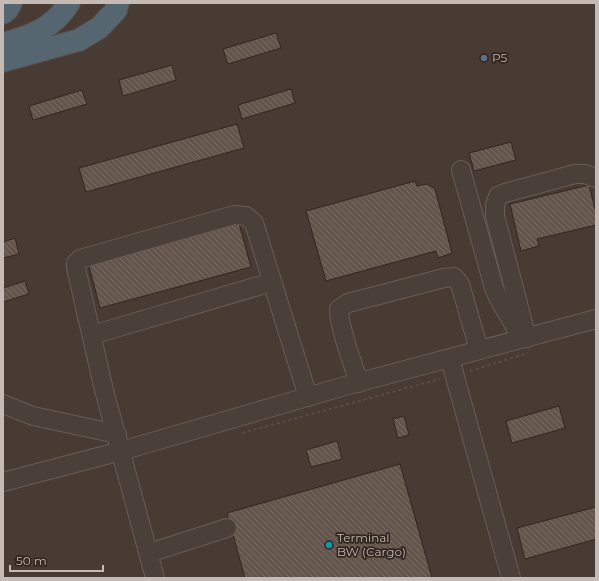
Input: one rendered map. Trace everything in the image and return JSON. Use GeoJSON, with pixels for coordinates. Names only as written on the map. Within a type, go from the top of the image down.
{"type":"FeatureCollection","features":[{"type":"Feature","properties":{"kind":"highway"},"geometry":{"type":"LineString","coordinates":[[3,12],[7,10],[11,3]]}},
{"type":"Feature","properties":{"kind":"highway"},"geometry":{"type":"LineString","coordinates":[[3,44],[30,36],[46,28],[58,17],[69,3]]}},
{"type":"Feature","properties":{"kind":"highway"},"geometry":{"type":"LineString","coordinates":[[3,61],[79,40],[99,28],[116,10],[118,3]]}},
{"type":"Feature","properties":{"kind":"lane"},"geometry":{"type":"LineString","coordinates":[[462,170],[494,288],[498,298],[527,342]]}},
{"type":"Feature","properties":{"kind":"lane"},"geometry":{"type":"LineString","coordinates":[[527,342],[495,216],[495,205],[498,196],[575,174],[586,174],[596,178]]}},
{"type":"Feature","properties":{"kind":"lane"},"geometry":{"type":"LineString","coordinates":[[155,578],[104,390],[76,268],[76,264],[80,259],[234,215],[244,215],[250,218],[254,223],[308,397]]}},
{"type":"Feature","properties":{"kind":"lane"},"geometry":{"type":"LineString","coordinates":[[359,383],[339,312],[342,305],[356,301],[444,278],[454,277],[460,284],[479,350]]}},
{"type":"Feature","properties":{"kind":"lane"},"geometry":{"type":"LineString","coordinates":[[92,335],[272,282]]}},
{"type":"Feature","properties":{"kind":"lane"},"geometry":{"type":"LineString","coordinates":[[3,482],[119,443],[308,397],[479,350],[527,342],[596,319]]}},
{"type":"Feature","properties":{"kind":"lane"},"geometry":{"type":"LineString","coordinates":[[450,359],[456,376],[511,578]]}},
{"type":"Feature","properties":{"kind":"lane"},"geometry":{"type":"LineString","coordinates":[[3,404],[33,416],[119,443]]}},
{"type":"Feature","properties":{"kind":"lane"},"geometry":{"type":"LineString","coordinates":[[149,553],[227,528]]}},
{"type":"Feature","properties":{"kind":"path"},"geometry":{"type":"LineString","coordinates":[[241,433],[456,376],[525,355],[527,342]]}},
{"type":"Feature","properties":{"kind":"shaded area"},"geometry":{"type":"Polygon","coordinates":[[[3,3],[596,3],[596,578],[3,578],[3,3]]]}},
{"type":"Feature","properties":{"kind":"building"},"geometry":{"type":"Polygon","coordinates":[[[276,33],[281,48],[228,64],[223,49],[276,33]]]}},
{"type":"Feature","properties":{"kind":"building"},"geometry":{"type":"Polygon","coordinates":[[[172,65],[176,80],[123,96],[119,80],[172,65]]]}},
{"type":"Feature","properties":{"kind":"building"},"geometry":{"type":"Polygon","coordinates":[[[291,89],[295,103],[242,119],[238,105],[291,89]]]}},
{"type":"Feature","properties":{"kind":"building"},"geometry":{"type":"Polygon","coordinates":[[[82,90],[87,104],[33,120],[29,106],[82,90]]]}},
{"type":"Feature","properties":{"kind":"building"},"geometry":{"type":"Polygon","coordinates":[[[237,124],[244,148],[86,192],[79,168],[237,124]]]}},
{"type":"Feature","properties":{"kind":"building"},"geometry":{"type":"Polygon","coordinates":[[[511,142],[516,160],[474,171],[469,153],[511,142]]]}},
{"type":"Feature","properties":{"kind":"building"},"geometry":{"type":"Polygon","coordinates":[[[415,181],[417,186],[427,184],[435,189],[452,253],[438,258],[436,251],[326,281],[306,211],[415,181]]]}},
{"type":"Feature","properties":{"kind":"building"},"geometry":{"type":"Polygon","coordinates":[[[589,185],[596,213],[596,225],[537,239],[539,246],[521,251],[510,204],[589,185]]]}},
{"type":"Feature","properties":{"kind":"building"},"geometry":{"type":"Polygon","coordinates":[[[238,220],[251,267],[100,308],[88,262],[238,220]]]}},
{"type":"Feature","properties":{"kind":"building"},"geometry":{"type":"Polygon","coordinates":[[[15,238],[19,254],[3,258],[3,242],[15,238]]]}},
{"type":"Feature","properties":{"kind":"building"},"geometry":{"type":"Polygon","coordinates":[[[25,281],[29,294],[3,302],[3,288],[25,281]]]}},
{"type":"Feature","properties":{"kind":"building"},"geometry":{"type":"Polygon","coordinates":[[[559,406],[565,428],[512,443],[506,421],[559,406]]]}},
{"type":"Feature","properties":{"kind":"building"},"geometry":{"type":"Polygon","coordinates":[[[404,416],[409,435],[398,438],[393,419],[404,416]]]}},
{"type":"Feature","properties":{"kind":"building"},"geometry":{"type":"Polygon","coordinates":[[[337,441],[342,459],[311,467],[306,450],[337,441]]]}},
{"type":"Feature","properties":{"kind":"building","name":"Terminal BW (Cargo)"},"geometry":{"type":"Polygon","coordinates":[[[400,464],[432,578],[245,578],[227,513],[400,464]]]}},
{"type":"Feature","properties":{"kind":"building"},"geometry":{"type":"Polygon","coordinates":[[[596,507],[596,539],[525,559],[517,528],[596,507]]]}},
{"type":"Feature","properties":{"kind":"place","name":"P5"},"geometry":{"type":"Point","coordinates":[484,58]}},
{"type":"Feature","properties":{"kind":"place","name":"Terminal BW (Cargo)"},"geometry":{"type":"Point","coordinates":[329,545]}}]}
